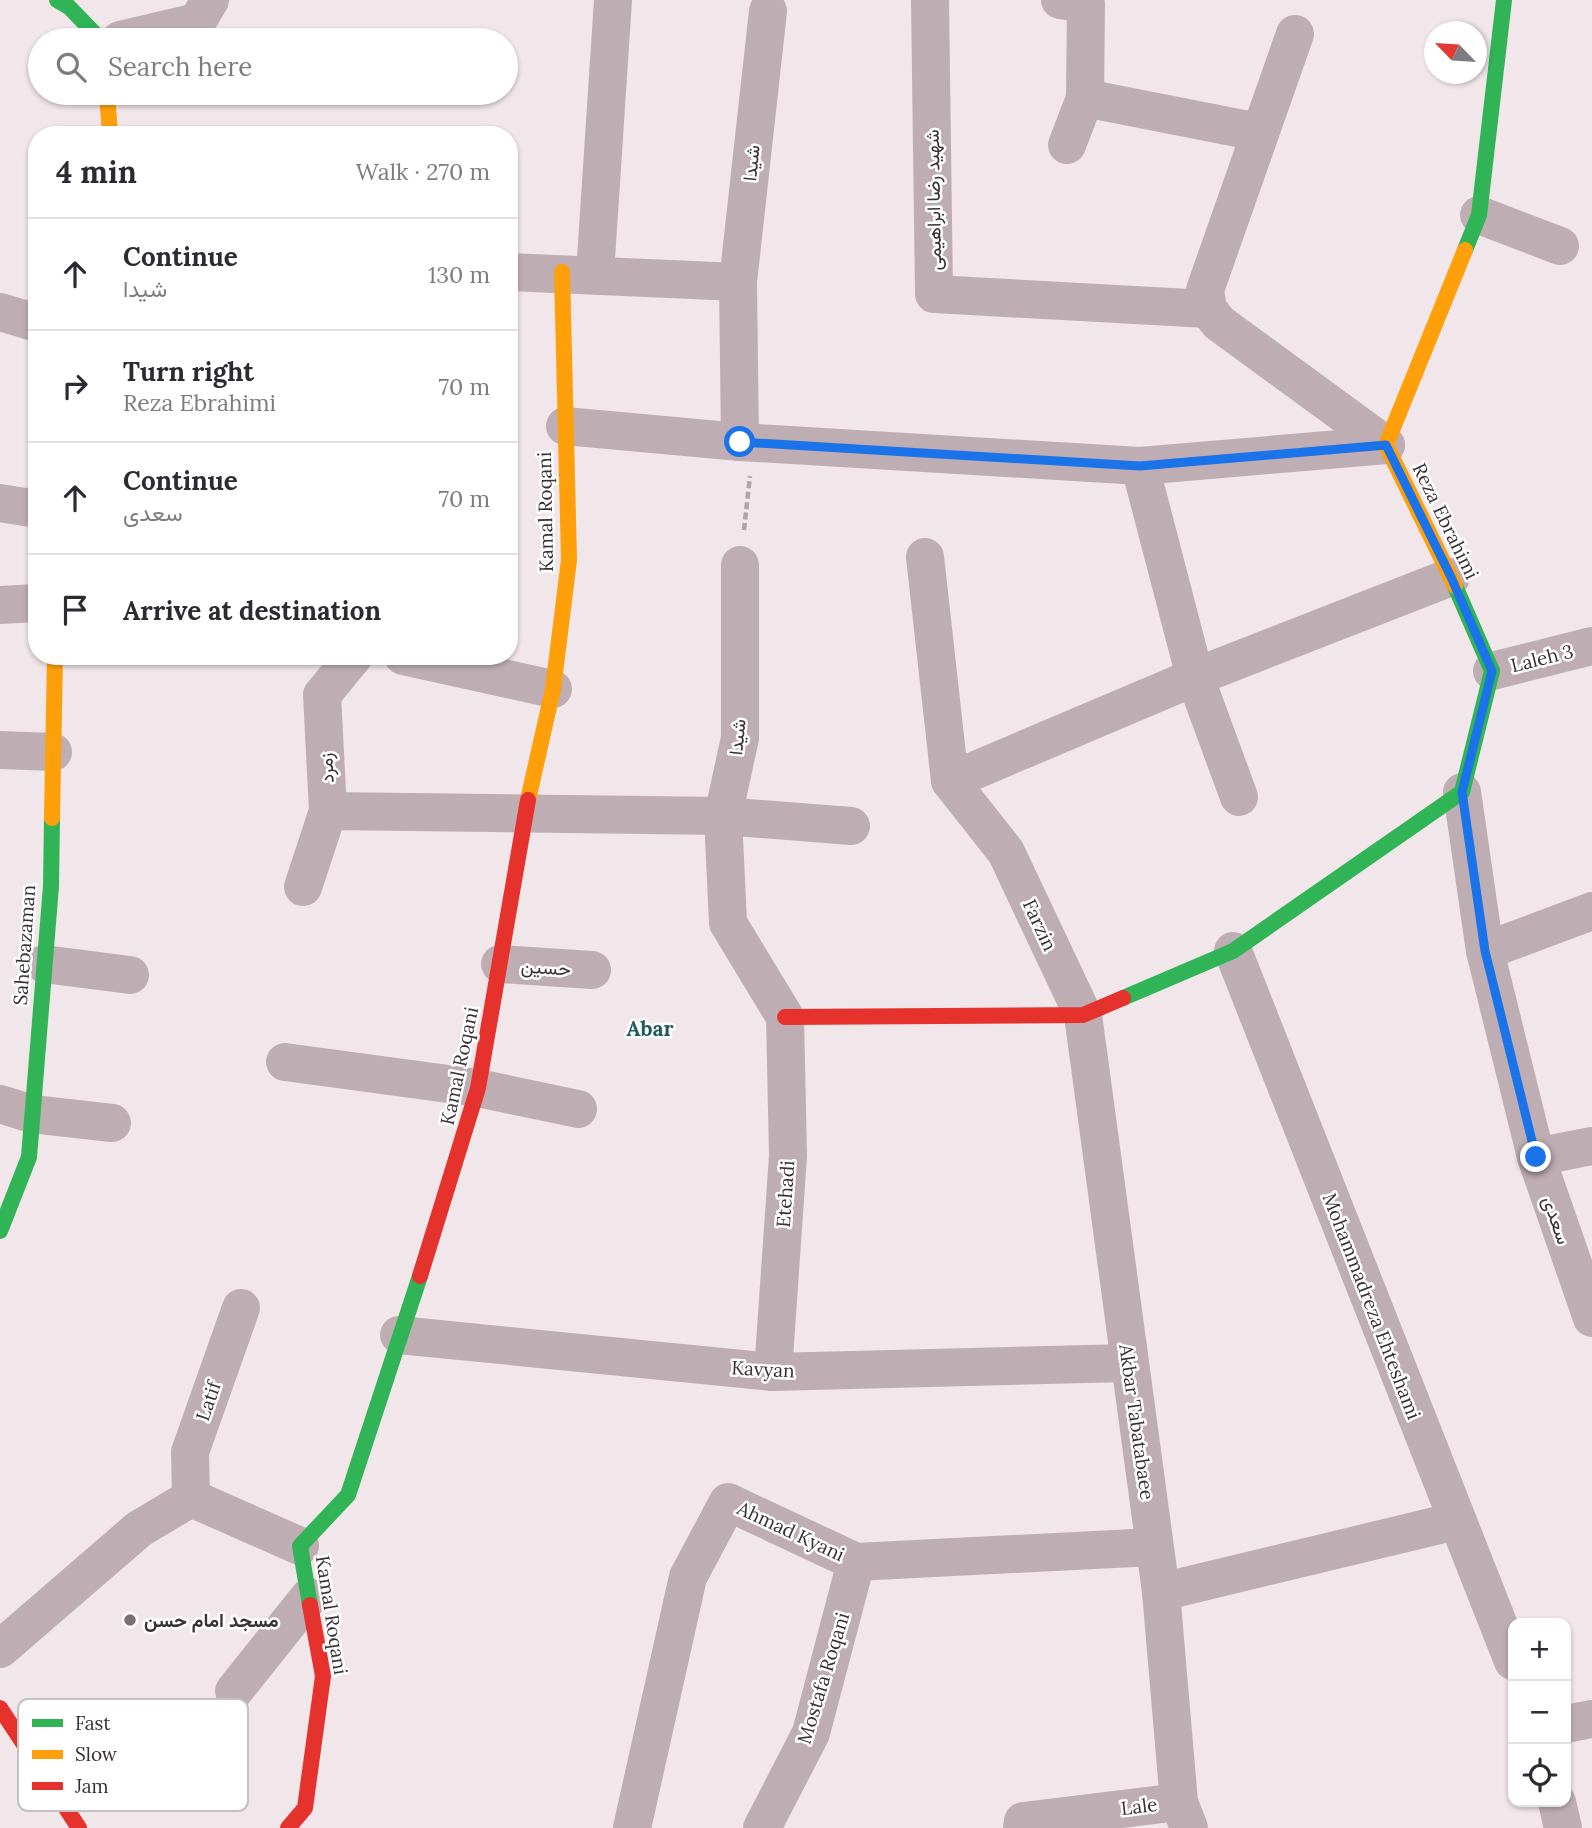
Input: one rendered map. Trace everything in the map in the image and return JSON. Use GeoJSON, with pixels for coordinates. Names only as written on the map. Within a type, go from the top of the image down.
{"type":"FeatureCollection","features":[{"type":"Feature","properties":{"kind":"street"},"geometry":{"type":"LineString","coordinates":[[57,0],[69,7],[89,28]]}},
{"type":"Feature","properties":{"kind":"street"},"geometry":{"type":"LineString","coordinates":[[171,28],[197,22],[210,0]]}},
{"type":"Feature","properties":{"kind":"street"},"geometry":{"type":"LineString","coordinates":[[578,273],[613,0]]}},
{"type":"Feature","properties":{"kind":"street","name":"شهید رضا ابراهیمی"},"geometry":{"type":"LineString","coordinates":[[930,0],[934,294],[1208,309]]}},
{"type":"Feature","properties":{"kind":"street"},"geometry":{"type":"LineString","coordinates":[[1060,0],[1086,4],[1085,98],[1067,145]]}},
{"type":"Feature","properties":{"kind":"street"},"geometry":{"type":"LineString","coordinates":[[1386,445],[1479,215],[1504,0]]}},
{"type":"Feature","properties":{"kind":"street","name":"شیدا"},"geometry":{"type":"LineString","coordinates":[[740,442],[738,282],[768,11]]}},
{"type":"Feature","properties":{"kind":"street"},"geometry":{"type":"LineString","coordinates":[[1295,34],[1258,132],[1205,290],[1208,309],[1219,323],[1386,445]]}},
{"type":"Feature","properties":{"kind":"street"},"geometry":{"type":"LineString","coordinates":[[1085,98],[1258,132]]}},
{"type":"Feature","properties":{"kind":"street"},"geometry":{"type":"LineString","coordinates":[[108,105],[109,126]]}},
{"type":"Feature","properties":{"kind":"street"},"geometry":{"type":"LineString","coordinates":[[1479,215],[1560,246]]}},
{"type":"Feature","properties":{"kind":"street"},"geometry":{"type":"LineString","coordinates":[[518,272],[738,282]]}},
{"type":"Feature","properties":{"kind":"street","name":"Kamal Roqani"},"geometry":{"type":"LineString","coordinates":[[288,1828],[305,1808],[323,1676],[300,1546],[348,1495],[470,1122],[525,816],[553,689],[569,560],[565,426],[578,273]]}},
{"type":"Feature","properties":{"kind":"street"},"geometry":{"type":"LineString","coordinates":[[0,312],[28,320]]}},
{"type":"Feature","properties":{"kind":"street"},"geometry":{"type":"LineString","coordinates":[[565,426],[740,442],[1140,466],[1386,445]]}},
{"type":"Feature","properties":{"kind":"street","name":"Reza Ebrahimi"},"geometry":{"type":"LineString","coordinates":[[1386,445],[1451,577],[1492,671]]}},
{"type":"Feature","properties":{"kind":"street"},"geometry":{"type":"LineString","coordinates":[[1140,466],[1195,677],[1239,797]]}},
{"type":"Feature","properties":{"kind":"street"},"geometry":{"type":"LineString","coordinates":[[0,503],[28,508]]}},
{"type":"Feature","properties":{"kind":"street"},"geometry":{"type":"LineString","coordinates":[[925,557],[950,781],[1195,677],[1451,577]]}},
{"type":"Feature","properties":{"kind":"street","name":"شیدا"},"geometry":{"type":"LineString","coordinates":[[740,565],[740,738],[723,816],[728,923],[785,1017]]}},
{"type":"Feature","properties":{"kind":"street"},"geometry":{"type":"LineString","coordinates":[[0,605],[28,603]]}},
{"type":"Feature","properties":{"kind":"street","name":"Laleh 3"},"geometry":{"type":"LineString","coordinates":[[1492,671],[1592,646]]}},
{"type":"Feature","properties":{"kind":"street","name":"Sahebazaman"},"geometry":{"type":"LineString","coordinates":[[0,1231],[29,1157],[16,1109],[44,964],[51,886],[55,665]]}},
{"type":"Feature","properties":{"kind":"street","name":"زمرد"},"geometry":{"type":"LineString","coordinates":[[303,887],[328,811],[322,695],[347,665]]}},
{"type":"Feature","properties":{"kind":"street"},"geometry":{"type":"LineString","coordinates":[[444,665],[553,689]]}},
{"type":"Feature","properties":{"kind":"street"},"geometry":{"type":"LineString","coordinates":[[785,1017],[1083,1015],[1233,951],[1462,792],[1492,671]]}},
{"type":"Feature","properties":{"kind":"street"},"geometry":{"type":"LineString","coordinates":[[0,750],[53,752]]}},
{"type":"Feature","properties":{"kind":"street","name":"Farzin"},"geometry":{"type":"LineString","coordinates":[[950,781],[1006,852],[1083,1015]]}},
{"type":"Feature","properties":{"kind":"street","name":"سعدی"},"geometry":{"type":"LineString","coordinates":[[1462,792],[1485,951],[1536,1157],[1592,1318]]}},
{"type":"Feature","properties":{"kind":"street"},"geometry":{"type":"LineString","coordinates":[[328,811],[525,816],[723,816],[850,826]]}},
{"type":"Feature","properties":{"kind":"street"},"geometry":{"type":"LineString","coordinates":[[1485,951],[1592,911]]}},
{"type":"Feature","properties":{"kind":"street","name":"Mohammadreza Ehteshami"},"geometry":{"type":"LineString","coordinates":[[1233,951],[1508,1649]]}},
{"type":"Feature","properties":{"kind":"street"},"geometry":{"type":"LineString","coordinates":[[44,964],[130,975]]}},
{"type":"Feature","properties":{"kind":"street","name":"حسین"},"geometry":{"type":"LineString","coordinates":[[500,964],[592,970]]}},
{"type":"Feature","properties":{"kind":"street","name":"Akbar Tabatabaee"},"geometry":{"type":"LineString","coordinates":[[1083,1015],[1161,1592],[1184,1815]]}},
{"type":"Feature","properties":{"kind":"street","name":"Etehadi"},"geometry":{"type":"LineString","coordinates":[[774,1371],[788,1156],[785,1017]]}},
{"type":"Feature","properties":{"kind":"street"},"geometry":{"type":"LineString","coordinates":[[285,1062],[478,1088],[578,1108]]}},
{"type":"Feature","properties":{"kind":"street"},"geometry":{"type":"LineString","coordinates":[[16,1109],[112,1122]]}},
{"type":"Feature","properties":{"kind":"street"},"geometry":{"type":"LineString","coordinates":[[1536,1157],[1592,1146]]}},
{"type":"Feature","properties":{"kind":"street","name":"Latif"},"geometry":{"type":"LineString","coordinates":[[191,1497],[190,1452],[241,1308]]}},
{"type":"Feature","properties":{"kind":"street","name":"Kavyan"},"geometry":{"type":"LineString","coordinates":[[399,1335],[774,1371],[1128,1363]]}},
{"type":"Feature","properties":{"kind":"street"},"geometry":{"type":"LineString","coordinates":[[0,1650],[139,1529],[191,1497],[300,1546]]}},
{"type":"Feature","properties":{"kind":"street","name":"Ahmad Kyani"},"geometry":{"type":"LineString","coordinates":[[632,1828],[688,1577],[728,1502],[856,1562],[1154,1547]]}},
{"type":"Feature","properties":{"kind":"street"},"geometry":{"type":"LineString","coordinates":[[1161,1592],[1456,1521]]}},
{"type":"Feature","properties":{"kind":"street","name":"Mostafa Roqani"},"geometry":{"type":"LineString","coordinates":[[762,1828],[811,1733],[856,1562]]}},
{"type":"Feature","properties":{"kind":"street"},"geometry":{"type":"LineString","coordinates":[[234,1691],[309,1597]]}},
{"type":"Feature","properties":{"kind":"street"},"geometry":{"type":"LineString","coordinates":[[0,1708],[18,1735]]}},
{"type":"Feature","properties":{"kind":"street"},"geometry":{"type":"LineString","coordinates":[[1571,1723],[1592,1719]]}},
{"type":"Feature","properties":{"kind":"street"},"geometry":{"type":"LineString","coordinates":[[1558,1807],[1563,1828]]}},
{"type":"Feature","properties":{"kind":"street"},"geometry":{"type":"LineString","coordinates":[[68,1811],[79,1828]]}},
{"type":"Feature","properties":{"kind":"street","name":"Lale"},"geometry":{"type":"LineString","coordinates":[[1022,1828],[1023,1821],[1184,1815]]}},
{"type":"Feature","properties":{"kind":"path"},"geometry":{"type":"LineString","coordinates":[[740,442],[750,478],[740,565]]}},
{"type":"Feature","properties":{"kind":"traffic: fast"},"geometry":{"type":"LineString","coordinates":[[57,0],[69,7],[89,28]]}},
{"type":"Feature","properties":{"kind":"traffic: fast"},"geometry":{"type":"LineString","coordinates":[[1465,250],[1479,215],[1504,0]]}},
{"type":"Feature","properties":{"kind":"traffic: fast"},"geometry":{"type":"LineString","coordinates":[[1123,998],[1233,951],[1462,792],[1492,671],[1455,586]]}},
{"type":"Feature","properties":{"kind":"traffic: fast"},"geometry":{"type":"LineString","coordinates":[[0,1231],[29,1157],[51,886],[52,818]]}},
{"type":"Feature","properties":{"kind":"traffic: fast"},"geometry":{"type":"LineString","coordinates":[[310,1605],[300,1546],[348,1495],[420,1276]]}},
{"type":"Feature","properties":{"kind":"traffic: slow"},"geometry":{"type":"LineString","coordinates":[[108,105],[109,126]]}},
{"type":"Feature","properties":{"kind":"traffic: slow"},"geometry":{"type":"LineString","coordinates":[[1455,586],[1386,445],[1465,250]]}},
{"type":"Feature","properties":{"kind":"traffic: slow"},"geometry":{"type":"LineString","coordinates":[[528,800],[553,689],[569,560],[562,272]]}},
{"type":"Feature","properties":{"kind":"traffic: slow"},"geometry":{"type":"LineString","coordinates":[[52,818],[55,665]]}},
{"type":"Feature","properties":{"kind":"traffic: jam"},"geometry":{"type":"LineString","coordinates":[[420,1276],[478,1088],[528,800]]}},
{"type":"Feature","properties":{"kind":"traffic: jam"},"geometry":{"type":"LineString","coordinates":[[785,1017],[1083,1015],[1123,998]]}},
{"type":"Feature","properties":{"kind":"traffic: jam"},"geometry":{"type":"LineString","coordinates":[[288,1828],[305,1808],[323,1676],[310,1605]]}},
{"type":"Feature","properties":{"kind":"traffic: jam"},"geometry":{"type":"LineString","coordinates":[[0,1708],[18,1735]]}},
{"type":"Feature","properties":{"kind":"traffic: jam"},"geometry":{"type":"LineString","coordinates":[[68,1811],[79,1828]]}},
{"type":"Feature","properties":{"kind":"place","name":"مسجد امام حسن"},"geometry":{"type":"Point","coordinates":[130,1620]}},
{"type":"Feature","properties":{"kind":"district","name":"Abar"},"geometry":{"type":"Point","coordinates":[650,1028]}},
{"type":"Feature","properties":{"kind":"route"},"geometry":{"type":"LineString","coordinates":[[740,442],[1140,466],[1386,445],[1451,577],[1492,671],[1462,792],[1485,951],[1536,1157]]}}]}
